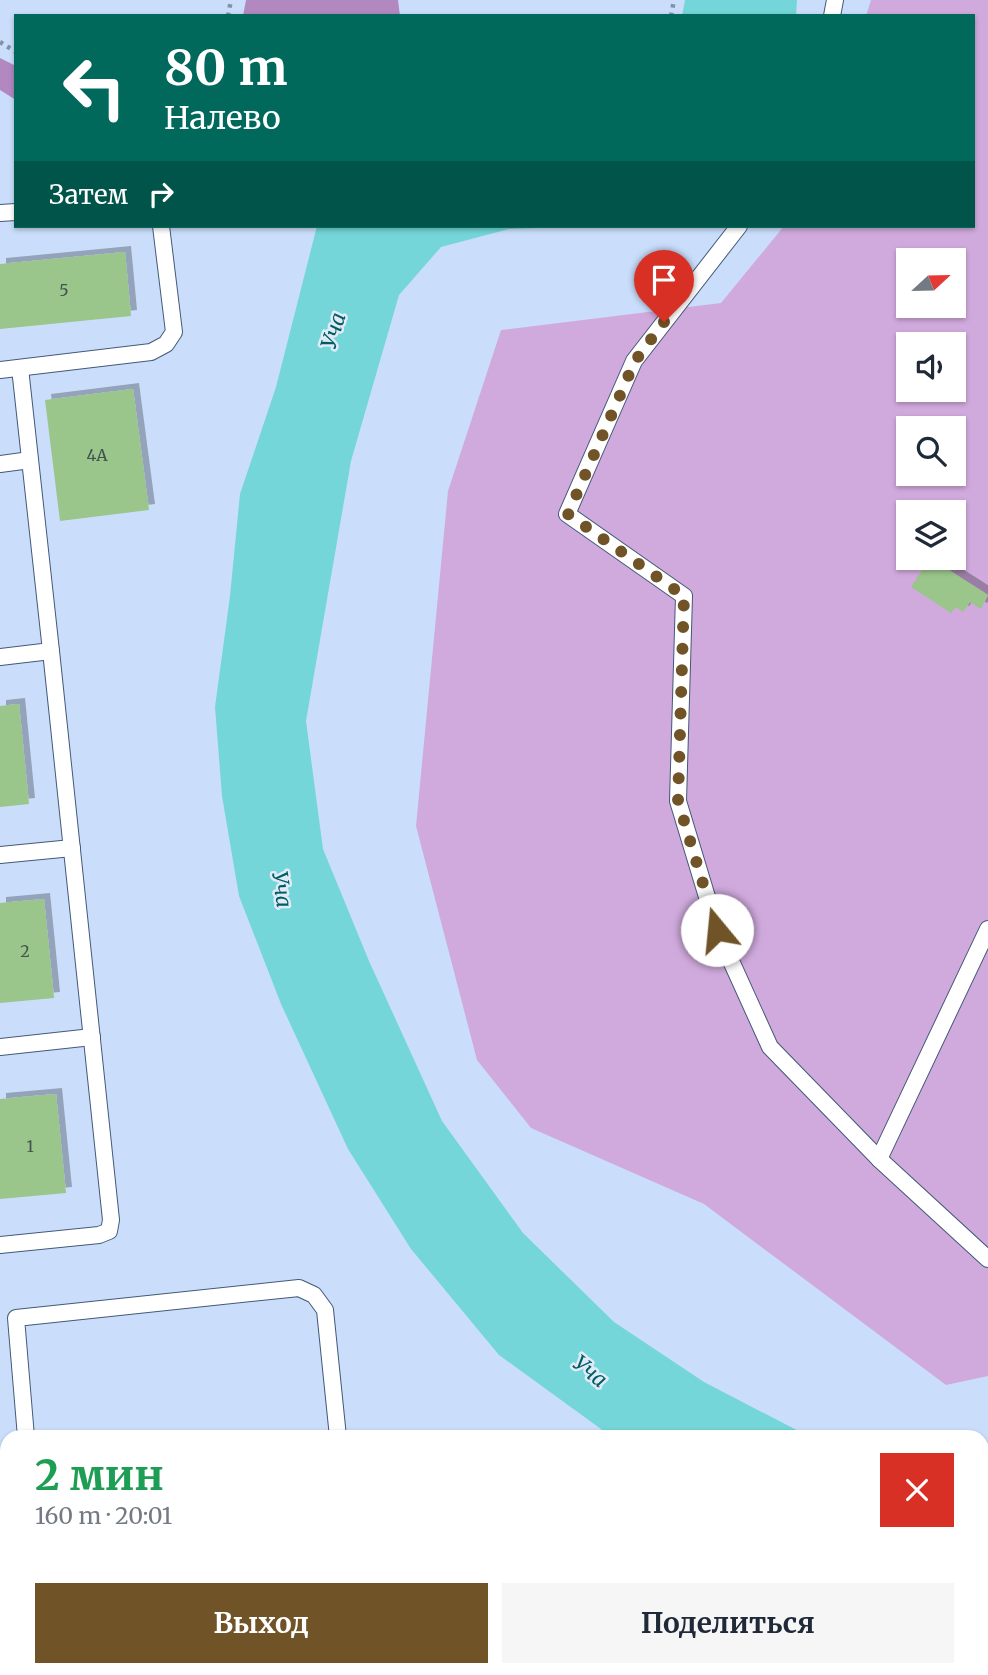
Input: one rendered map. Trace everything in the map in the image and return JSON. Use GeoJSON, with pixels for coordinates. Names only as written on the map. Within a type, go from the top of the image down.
{"type":"FeatureCollection","features":[{"type":"Feature","properties":{"kind":"lane"},"geometry":{"type":"LineString","coordinates":[[0,370],[151,352],[166,344],[174,332],[162,228]]}},
{"type":"Feature","properties":{"kind":"lane"},"geometry":{"type":"LineString","coordinates":[[737,228],[635,361],[568,514],[684,596],[678,801],[717,930],[771,1046],[879,1159],[988,1259]]}},
{"type":"Feature","properties":{"kind":"lane"},"geometry":{"type":"LineString","coordinates":[[0,1245],[99,1235],[108,1231],[111,1220],[20,368]]}},
{"type":"Feature","properties":{"kind":"lane"},"geometry":{"type":"LineString","coordinates":[[0,464],[30,460]]}},
{"type":"Feature","properties":{"kind":"lane"},"geometry":{"type":"LineString","coordinates":[[0,657],[51,651]]}},
{"type":"Feature","properties":{"kind":"lane"},"geometry":{"type":"LineString","coordinates":[[0,855],[72,848]]}},
{"type":"Feature","properties":{"kind":"lane"},"geometry":{"type":"LineString","coordinates":[[879,1159],[988,929]]}},
{"type":"Feature","properties":{"kind":"lane"},"geometry":{"type":"LineString","coordinates":[[0,1047],[92,1037]]}},
{"type":"Feature","properties":{"kind":"lane"},"geometry":{"type":"LineString","coordinates":[[25,1430],[16,1318],[299,1288],[314,1295],[325,1310],[337,1430]]}},
{"type":"Feature","properties":{"kind":"shaded area"},"geometry":{"type":"Polygon","coordinates":[[[246,0],[398,0],[400,14],[243,14],[246,0]]]}},
{"type":"Feature","properties":{"kind":"shaded area"},"geometry":{"type":"Polygon","coordinates":[[[871,0],[988,0],[988,1376],[946,1385],[704,1204],[531,1128],[477,1060],[416,826],[448,491],[501,330],[721,303],[782,228],[975,228],[975,14],[867,14],[871,0]]]}},
{"type":"Feature","properties":{"kind":"shaded area"},"geometry":{"type":"Polygon","coordinates":[[[0,58],[14,65],[14,99],[0,90],[0,58]]]}},
{"type":"Feature","properties":{"kind":"water"},"geometry":{"type":"Polygon","coordinates":[[[685,0],[797,0],[796,14],[682,14],[685,0]]]}},
{"type":"Feature","properties":{"kind":"water","name":"Уча"},"geometry":{"type":"Polygon","coordinates":[[[316,228],[539,228],[509,229],[441,247],[399,295],[351,461],[306,721],[323,849],[369,961],[442,1121],[523,1233],[614,1322],[704,1382],[797,1430],[602,1430],[499,1355],[411,1249],[348,1149],[281,1004],[239,896],[222,796],[215,707],[240,494],[276,387],[316,228]]]}},
{"type":"Feature","properties":{"kind":"building"},"geometry":{"type":"Polygon","coordinates":[[[125,252],[131,316],[0,329],[0,264],[125,252]]]}},
{"type":"Feature","properties":{"kind":"building"},"geometry":{"type":"Polygon","coordinates":[[[133,389],[149,510],[60,521],[45,400],[133,389]]]}},
{"type":"Feature","properties":{"kind":"building"},"geometry":{"type":"Polygon","coordinates":[[[922,570],[949,570],[988,595],[981,609],[970,602],[963,612],[956,607],[951,613],[911,587],[922,570]]]}},
{"type":"Feature","properties":{"kind":"building"},"geometry":{"type":"Polygon","coordinates":[[[19,704],[29,804],[0,807],[0,706],[19,704]]]}},
{"type":"Feature","properties":{"kind":"building"},"geometry":{"type":"Polygon","coordinates":[[[44,899],[54,998],[0,1003],[0,903],[44,899]]]}},
{"type":"Feature","properties":{"kind":"building"},"geometry":{"type":"Polygon","coordinates":[[[56,1094],[66,1193],[0,1199],[0,1099],[56,1094]]]}},
{"type":"Feature","properties":{"kind":"route"},"geometry":{"type":"LineString","coordinates":[[664,322],[635,361],[568,514],[684,596],[678,801],[717,930]]}}]}
